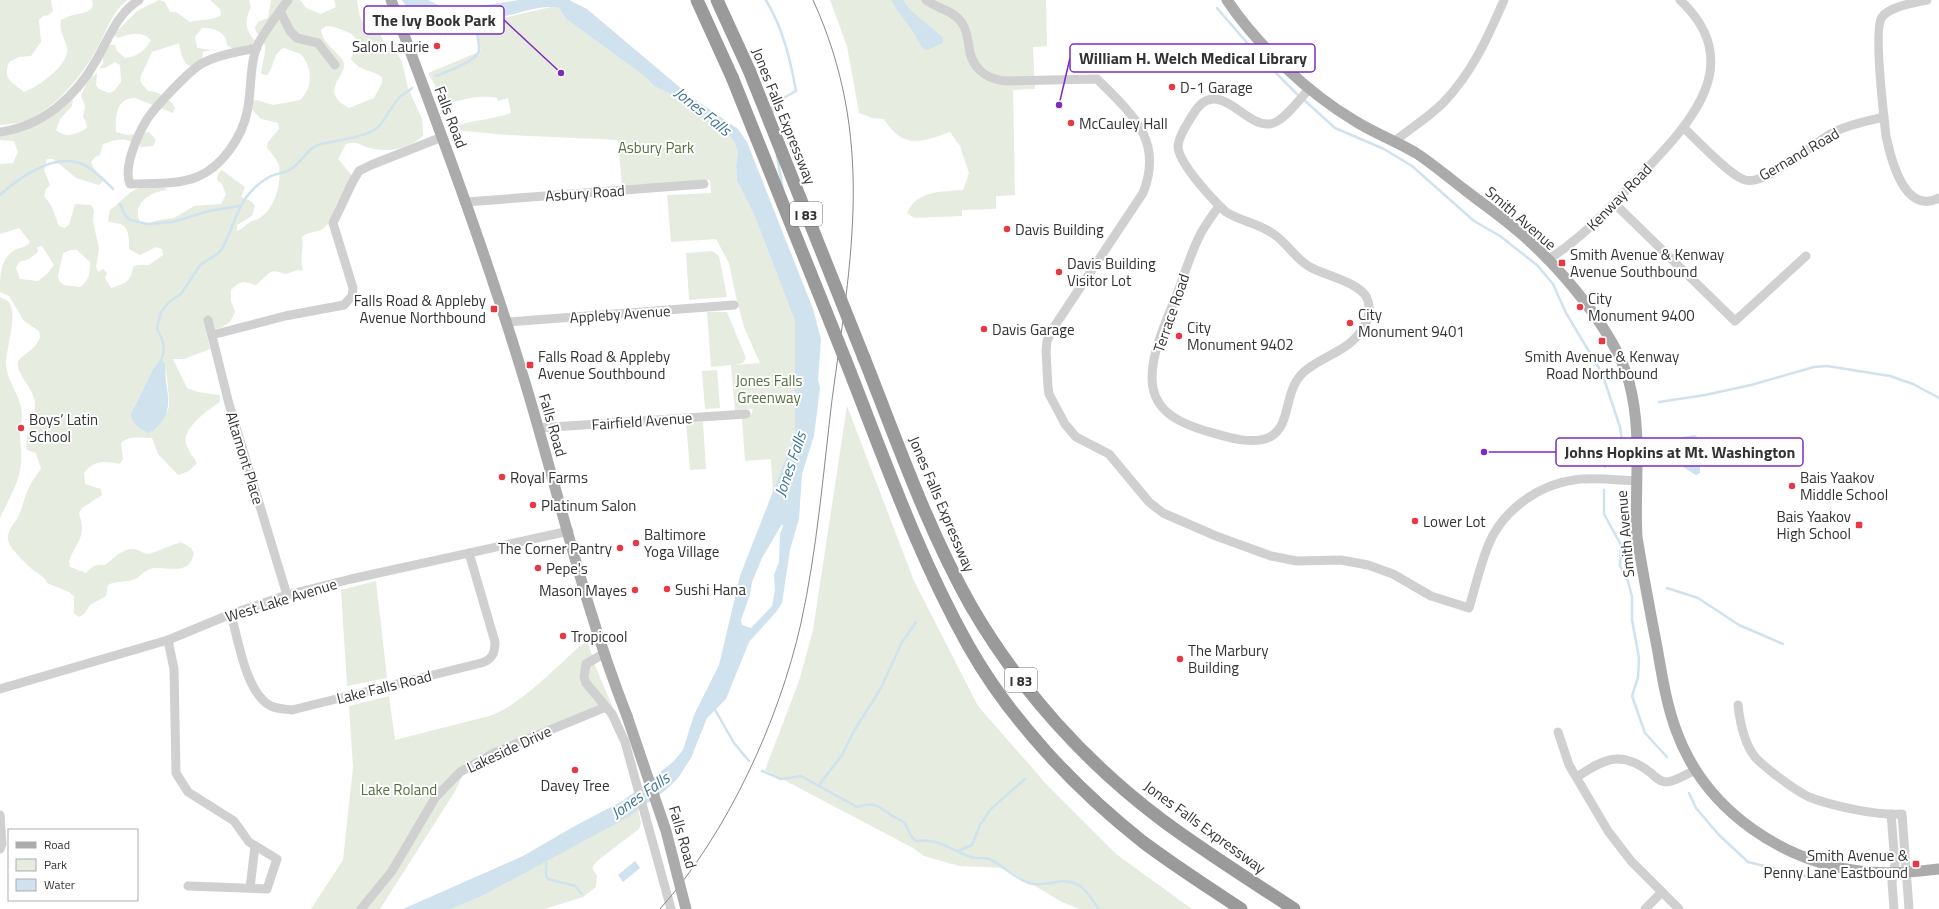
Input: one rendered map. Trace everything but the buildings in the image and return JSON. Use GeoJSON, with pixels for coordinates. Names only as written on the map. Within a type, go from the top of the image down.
{"type":"FeatureCollection","features":[{"type":"Feature","properties":{"kind":"highway","name":"I 83"},"geometry":{"type":"LineString","coordinates":[[697,0],[732,77],[916,535],[939,588],[968,645],[1009,705],[1064,770],[1115,819],[1172,862],[1241,909]]}},
{"type":"Feature","properties":{"kind":"highway","name":"Jones Falls Expressway"},"geometry":{"type":"LineString","coordinates":[[717,0],[749,70],[933,528],[955,575],[989,635],[1028,690],[1056,723],[1106,773],[1151,811],[1212,855],[1294,909]]}},
{"type":"Feature","properties":{"kind":"main road","name":"Falls Road"},"geometry":{"type":"LineString","coordinates":[[391,0],[466,202],[507,322],[569,531],[603,654],[627,716],[666,831],[686,909]]}},
{"type":"Feature","properties":{"kind":"main road","name":"Smith Avenue"},"geometry":{"type":"LineString","coordinates":[[1227,0],[1258,41],[1310,88],[1356,122],[1395,141],[1417,154],[1520,233],[1547,260],[1601,324],[1622,364],[1628,381],[1635,416],[1637,439],[1635,481],[1637,537],[1667,701],[1676,730],[1695,770],[1729,810],[1750,828],[1775,844],[1800,856],[1822,864],[1870,872],[1893,873],[1939,869]]}},
{"type":"Feature","properties":{"kind":"street"},"geometry":{"type":"LineString","coordinates":[[0,132],[20,127],[35,121],[63,103],[89,73],[119,19],[127,8],[139,0]]}},
{"type":"Feature","properties":{"kind":"street"},"geometry":{"type":"LineString","coordinates":[[256,48],[223,56],[200,64],[174,89],[146,120],[137,138],[129,169],[128,178],[130,184],[171,182],[197,178],[205,173],[228,152],[238,137],[248,111],[250,80],[256,48],[288,0]]}},
{"type":"Feature","properties":{"kind":"street"},"geometry":{"type":"LineString","coordinates":[[926,0],[947,10],[962,24],[966,31],[972,60],[977,68],[990,78],[1000,81],[1016,82],[1097,79],[1134,117],[1141,128],[1149,150],[1150,161],[1150,171],[1143,193],[1052,330],[1047,341],[1046,370],[1049,394],[1070,432],[1109,454],[1149,502],[1163,513],[1204,531],[1271,556],[1297,561],[1340,560],[1368,565],[1393,574],[1430,596],[1469,608],[1488,545],[1502,522],[1512,510],[1527,499],[1557,484],[1573,480],[1592,479],[1635,481]]}},
{"type":"Feature","properties":{"kind":"street"},"geometry":{"type":"LineString","coordinates":[[1395,141],[1442,104],[1459,86],[1477,59],[1504,0]]}},
{"type":"Feature","properties":{"kind":"street","name":"Kenway Road"},"geometry":{"type":"LineString","coordinates":[[1547,260],[1577,239],[1614,203],[1684,128],[1697,109],[1705,91],[1711,62],[1710,48],[1700,23],[1680,0]]}},
{"type":"Feature","properties":{"kind":"street"},"geometry":{"type":"LineString","coordinates":[[1927,0],[1886,13],[1878,22],[1878,40],[1884,117],[1889,148],[1901,182],[1913,198],[1921,202],[1932,202],[1939,198]]}},
{"type":"Feature","properties":{"kind":"street"},"geometry":{"type":"LineString","coordinates":[[280,11],[293,34],[297,38],[318,43],[335,65]]}},
{"type":"Feature","properties":{"kind":"street","name":"Terrace Road"},"geometry":{"type":"LineString","coordinates":[[1219,206],[1198,239],[1164,326],[1154,363],[1153,387],[1161,406],[1168,414],[1179,422],[1221,434],[1250,440],[1261,440],[1269,437],[1282,426],[1292,387],[1300,375],[1308,368],[1355,340],[1368,318],[1368,302],[1362,291],[1310,267],[1272,232],[1234,217],[1219,206],[1186,164],[1179,152],[1180,139],[1196,109],[1205,101],[1216,99],[1258,122],[1271,124],[1282,119],[1310,88]]}},
{"type":"Feature","properties":{"kind":"street","name":"Gernand Road"},"geometry":{"type":"LineString","coordinates":[[1684,128],[1737,176],[1753,181],[1769,175],[1835,132],[1864,121],[1884,117]]}},
{"type":"Feature","properties":{"kind":"street"},"geometry":{"type":"LineString","coordinates":[[212,335],[285,316],[339,306],[350,300],[354,292],[333,223],[352,183],[359,172],[371,164],[442,137]]}},
{"type":"Feature","properties":{"kind":"street","name":"Asbury Road"},"geometry":{"type":"LineString","coordinates":[[466,202],[704,184]]}},
{"type":"Feature","properties":{"kind":"street"},"geometry":{"type":"LineString","coordinates":[[1614,203],[1735,321],[1806,256]]}},
{"type":"Feature","properties":{"kind":"street","name":"Appleby Avenue"},"geometry":{"type":"LineString","coordinates":[[507,322],[734,305]]}},
{"type":"Feature","properties":{"kind":"street","name":"Altamont Place"},"geometry":{"type":"LineString","coordinates":[[208,320],[229,404],[287,595]]}},
{"type":"Feature","properties":{"kind":"street","name":"Fairfield Avenue"},"geometry":{"type":"LineString","coordinates":[[538,428],[746,414]]}},
{"type":"Feature","properties":{"kind":"street","name":"West Lake Avenue"},"geometry":{"type":"LineString","coordinates":[[0,689],[168,640],[231,614],[287,595],[351,579],[569,531]]}},
{"type":"Feature","properties":{"kind":"street","name":"Lake Falls Road"},"geometry":{"type":"LineString","coordinates":[[231,614],[252,685],[264,702],[281,709],[300,708],[481,663],[487,661],[492,656],[494,642],[469,553]]}},
{"type":"Feature","properties":{"kind":"street"},"geometry":{"type":"LineString","coordinates":[[168,640],[174,669],[176,773],[188,792],[234,821],[249,842],[277,859],[267,888],[188,886]]}},
{"type":"Feature","properties":{"kind":"street"},"geometry":{"type":"LineString","coordinates":[[603,654],[586,664],[584,677],[586,683],[606,707],[621,730],[646,814],[671,909]]}},
{"type":"Feature","properties":{"kind":"street"},"geometry":{"type":"LineString","coordinates":[[1738,706],[1743,731],[1755,756],[1800,792],[1826,802],[1891,814],[1902,814],[1904,862],[1907,872],[1909,909]]}},
{"type":"Feature","properties":{"kind":"street","name":"Lakeside Drive"},"geometry":{"type":"LineString","coordinates":[[361,909],[392,871],[435,798],[460,772],[496,752],[606,707]]}},
{"type":"Feature","properties":{"kind":"street"},"geometry":{"type":"LineString","coordinates":[[1558,732],[1563,752],[1569,765],[1620,848],[1678,909]]}},
{"type":"Feature","properties":{"kind":"street"},"geometry":{"type":"LineString","coordinates":[[1577,777],[1603,761],[1623,759],[1640,765],[1660,780],[1666,782],[1679,778],[1695,770]]}},
{"type":"Feature","properties":{"kind":"street"},"geometry":{"type":"LineString","coordinates":[[1891,814],[1895,864],[1892,882],[1894,909]]}},
{"type":"Feature","properties":{"kind":"street"},"geometry":{"type":"LineString","coordinates":[[0,815],[2,844],[0,850]]}},
{"type":"Feature","properties":{"kind":"street"},"geometry":{"type":"LineString","coordinates":[[250,888],[255,846]]}},
{"type":"Feature","properties":{"kind":"street"},"geometry":{"type":"LineString","coordinates":[[1645,909],[1662,892]]}},
{"type":"Feature","properties":{"kind":"green space"},"geometry":{"type":"Polygon","coordinates":[[[0,0],[51,0],[53,11],[49,15],[43,16],[39,20],[41,42],[31,56],[19,57],[9,62],[7,68],[9,80],[24,92],[45,80],[64,60],[67,54],[67,47],[61,31],[61,20],[87,12],[92,8],[92,0],[128,0],[115,14],[94,54],[78,78],[58,99],[36,116],[24,121],[0,125],[0,0]]]}},
{"type":"Feature","properties":{"kind":"green space"},"geometry":{"type":"Polygon","coordinates":[[[159,0],[165,2],[170,12],[176,12],[190,22],[210,19],[221,15],[220,9],[210,0],[249,0],[251,7],[247,17],[247,25],[252,38],[256,42],[253,47],[237,52],[227,45],[225,37],[219,31],[211,28],[202,28],[195,37],[197,48],[212,50],[203,52],[202,63],[191,66],[186,64],[181,54],[179,43],[152,52],[140,78],[141,83],[148,91],[156,92],[167,99],[175,108],[173,113],[135,98],[124,101],[120,105],[116,121],[116,132],[127,135],[149,132],[156,140],[153,146],[141,147],[127,140],[119,140],[103,144],[100,155],[95,157],[91,162],[103,181],[99,185],[76,178],[53,159],[47,159],[44,170],[50,185],[46,189],[44,196],[51,205],[59,226],[64,228],[69,225],[75,204],[91,205],[94,210],[93,221],[99,249],[96,267],[98,272],[103,269],[107,273],[105,278],[111,288],[126,282],[131,276],[133,267],[138,265],[149,265],[163,255],[162,249],[156,247],[140,255],[129,249],[128,235],[124,226],[108,221],[110,210],[134,190],[146,186],[153,186],[168,190],[156,193],[145,199],[138,209],[140,222],[147,225],[158,220],[174,218],[194,206],[221,204],[226,194],[222,184],[217,180],[218,174],[222,170],[245,187],[241,197],[251,201],[255,206],[252,216],[237,225],[237,231],[250,222],[260,218],[271,207],[277,192],[280,177],[278,163],[267,148],[268,142],[279,129],[278,123],[261,119],[249,106],[252,101],[257,100],[273,105],[300,100],[308,89],[310,77],[305,59],[301,54],[284,48],[277,53],[270,72],[267,75],[261,74],[265,46],[264,41],[256,32],[255,27],[258,22],[268,18],[271,0],[300,0],[306,8],[321,14],[336,7],[334,0],[357,0],[360,17],[364,24],[379,32],[387,47],[397,53],[402,62],[408,88],[422,119],[423,136],[411,144],[391,150],[367,147],[356,143],[346,144],[338,159],[352,176],[327,225],[322,230],[304,235],[302,237],[301,262],[303,271],[297,270],[286,274],[274,271],[269,273],[256,285],[245,282],[237,284],[231,290],[231,301],[235,312],[230,322],[220,328],[206,331],[210,349],[184,359],[173,359],[187,388],[198,392],[220,395],[220,402],[209,409],[197,420],[188,432],[186,444],[197,463],[189,471],[178,475],[158,454],[152,438],[136,438],[124,440],[121,443],[123,459],[120,464],[100,462],[92,466],[84,473],[85,484],[101,489],[102,495],[82,508],[79,513],[82,528],[81,534],[69,561],[70,567],[86,573],[94,566],[105,565],[118,554],[126,550],[134,549],[149,554],[181,542],[191,548],[194,553],[187,566],[175,569],[150,569],[135,579],[108,585],[106,596],[90,605],[84,614],[79,617],[74,613],[74,596],[69,592],[47,583],[43,577],[30,568],[11,547],[8,537],[10,529],[20,513],[30,486],[41,469],[36,453],[27,450],[27,437],[35,404],[33,394],[21,375],[18,366],[20,359],[35,346],[40,337],[39,331],[24,321],[9,296],[0,292],[0,279],[4,261],[11,252],[26,246],[30,242],[19,228],[0,234],[0,164],[13,163],[18,152],[14,141],[0,140],[0,135],[20,131],[39,123],[73,100],[72,106],[60,119],[56,130],[60,133],[72,135],[87,128],[83,117],[85,106],[81,96],[88,80],[97,73],[96,85],[99,89],[109,93],[114,91],[121,82],[120,65],[115,62],[105,68],[99,68],[103,64],[103,52],[110,45],[115,45],[117,51],[125,58],[129,58],[147,47],[151,40],[139,34],[131,34],[118,38],[113,35],[137,11],[159,0]],[[326,26],[321,30],[322,36],[328,45],[344,63],[342,74],[334,90],[335,96],[340,102],[349,108],[374,98],[382,83],[382,77],[362,68],[351,59],[356,46],[356,39],[354,36],[331,26],[326,26]],[[42,246],[37,247],[38,252],[29,259],[19,262],[16,268],[20,279],[38,281],[47,274],[54,265],[42,246]],[[71,250],[63,253],[58,276],[59,281],[64,285],[80,287],[88,276],[90,262],[77,250],[71,250]],[[161,360],[157,363],[131,413],[142,430],[147,433],[164,416],[169,407],[165,363],[161,360]]]}},
{"type":"Feature","properties":{"kind":"green space"},"geometry":{"type":"Polygon","coordinates":[[[830,0],[1046,0],[1047,46],[1033,47],[1035,89],[1013,90],[1015,195],[996,196],[996,209],[962,210],[962,216],[914,218],[907,213],[911,205],[923,196],[938,192],[963,190],[969,173],[960,146],[950,132],[921,141],[905,139],[891,129],[884,119],[872,118],[859,113],[847,46],[830,0]]]}},
{"type":"Feature","properties":{"kind":"green space","name":"Asbury Park"},"geometry":{"type":"Polygon","coordinates":[[[551,7],[559,8],[566,19],[643,75],[654,86],[678,98],[688,108],[716,125],[730,136],[735,143],[738,153],[736,165],[737,181],[755,217],[795,321],[795,435],[773,493],[771,459],[745,461],[742,419],[751,415],[753,409],[735,410],[731,365],[711,367],[707,312],[727,312],[746,358],[743,363],[735,365],[760,363],[744,327],[729,263],[716,239],[671,242],[667,195],[711,193],[710,180],[622,186],[618,140],[508,135],[454,130],[453,127],[511,113],[508,98],[498,101],[497,98],[476,97],[442,106],[434,83],[428,73],[481,51],[473,25],[551,7]]]}},
{"type":"Feature","properties":{"kind":"green space"},"geometry":{"type":"Polygon","coordinates":[[[712,251],[719,256],[727,297],[689,300],[686,253],[712,251]]]}},
{"type":"Feature","properties":{"kind":"green space"},"geometry":{"type":"Polygon","coordinates":[[[0,297],[10,304],[12,309],[12,325],[6,364],[8,375],[21,407],[22,420],[20,434],[20,469],[16,484],[0,518],[0,297]]]}},
{"type":"Feature","properties":{"kind":"green space","name":"Jones Falls Greenway"},"geometry":{"type":"Polygon","coordinates":[[[717,370],[720,408],[705,409],[702,371],[717,370]]]}},
{"type":"Feature","properties":{"kind":"green space"},"geometry":{"type":"Polygon","coordinates":[[[847,406],[914,581],[978,706],[1048,786],[1116,854],[1192,909],[1079,909],[1060,901],[1005,868],[959,866],[924,856],[913,848],[765,770],[799,681],[813,630],[847,406]]]}},
{"type":"Feature","properties":{"kind":"green space","name":"Jones Falls Greenway"},"geometry":{"type":"Polygon","coordinates":[[[703,422],[706,469],[690,470],[686,423],[703,422]]]}},
{"type":"Feature","properties":{"kind":"green space"},"geometry":{"type":"Polygon","coordinates":[[[376,581],[387,678],[347,686],[341,590],[376,581]]]}},
{"type":"Feature","properties":{"kind":"green space","name":"Lake Roland"},"geometry":{"type":"Polygon","coordinates":[[[588,642],[594,663],[613,708],[514,747],[465,771],[454,793],[380,909],[311,909],[343,860],[353,767],[349,706],[389,696],[395,740],[489,716],[513,704],[537,685],[581,645],[588,642]]]}},
{"type":"Feature","properties":{"kind":"green space"},"geometry":{"type":"Polygon","coordinates":[[[638,809],[641,823],[639,829],[597,861],[592,868],[597,876],[596,887],[583,897],[544,909],[451,909],[482,896],[638,809]]]}},
{"type":"Feature","properties":{"kind":"water","name":"Jones Falls"},"geometry":{"type":"Polygon","coordinates":[[[402,0],[428,0],[442,7],[454,10],[519,0],[569,0],[587,9],[690,96],[738,129],[747,142],[813,309],[821,339],[818,380],[820,388],[814,436],[802,474],[799,519],[790,550],[782,603],[776,612],[749,642],[726,699],[707,718],[691,758],[678,778],[666,790],[628,817],[482,896],[451,909],[403,909],[523,856],[624,800],[673,762],[683,750],[694,715],[719,665],[740,576],[795,435],[795,321],[755,217],[737,181],[736,165],[738,153],[735,143],[730,136],[716,125],[688,108],[678,98],[654,86],[643,75],[566,19],[559,8],[538,8],[501,17],[475,19],[442,26],[429,23],[422,19],[409,9],[402,0]],[[782,524],[762,558],[752,582],[750,595],[741,620],[742,625],[751,628],[772,606],[775,590],[774,575],[779,562],[780,534],[783,526],[782,524]]]}},
{"type":"Feature","properties":{"kind":"water"},"geometry":{"type":"Polygon","coordinates":[[[891,0],[903,0],[916,15],[943,38],[943,43],[927,50],[924,49],[891,0]]]}},
{"type":"Feature","properties":{"kind":"water"},"geometry":{"type":"Polygon","coordinates":[[[161,360],[165,363],[168,406],[162,421],[153,431],[147,433],[138,427],[132,420],[131,413],[154,368],[161,360]]]}},
{"type":"Feature","properties":{"kind":"water"},"geometry":{"type":"Polygon","coordinates":[[[1695,435],[1698,438],[1701,448],[1700,473],[1696,475],[1674,459],[1668,445],[1681,438],[1695,435]]]}},
{"type":"Feature","properties":{"kind":"water"},"geometry":{"type":"Polygon","coordinates":[[[635,861],[640,868],[623,882],[618,875],[635,861]]]}},
{"type":"Feature","properties":{"kind":"waterway"},"geometry":{"type":"LineString","coordinates":[[766,0],[777,22],[785,44],[796,91],[778,101],[772,107],[773,115]]}},
{"type":"Feature","properties":{"kind":"waterway"},"geometry":{"type":"LineString","coordinates":[[1217,8],[1254,51],[1299,96]]}},
{"type":"Feature","properties":{"kind":"waterway"},"geometry":{"type":"LineString","coordinates":[[436,76],[460,66],[477,55],[479,51],[477,33],[479,26],[490,22],[494,14]]}},
{"type":"Feature","properties":{"kind":"waterway"},"geometry":{"type":"LineString","coordinates":[[161,360],[164,347],[157,328],[161,312],[170,301],[181,294],[200,265],[222,249],[244,200],[250,192],[258,184],[269,177],[291,169],[312,148],[321,144],[371,132],[376,129],[382,123],[398,99],[412,88]]}},
{"type":"Feature","properties":{"kind":"waterway"},"geometry":{"type":"LineString","coordinates":[[1303,99],[1335,128],[1384,149],[1412,166],[1474,221],[1500,236],[1537,265],[1553,284],[1566,313],[1602,373],[1620,427],[1622,441],[1619,450],[1608,457],[1605,467]]}},
{"type":"Feature","properties":{"kind":"waterway"},"geometry":{"type":"LineString","coordinates":[[777,156],[783,190]]}},
{"type":"Feature","properties":{"kind":"waterway"},"geometry":{"type":"LineString","coordinates":[[0,195],[28,174],[39,168],[62,161],[73,162],[88,167],[113,189]]}},
{"type":"Feature","properties":{"kind":"waterway"},"geometry":{"type":"LineString","coordinates":[[120,204],[125,215],[130,220],[147,224],[173,222],[209,211],[239,206]]}},
{"type":"Feature","properties":{"kind":"waterway"},"geometry":{"type":"LineString","coordinates":[[1659,402],[1705,395],[1751,385],[1814,367],[1827,366],[1890,376],[1913,384],[1939,398]]}},
{"type":"Feature","properties":{"kind":"waterway"},"geometry":{"type":"LineString","coordinates":[[1604,490],[1604,514],[1621,545],[1620,566],[1628,581],[1632,597],[1632,620],[1639,658],[1638,677],[1632,696],[1645,733],[1667,757]]}},
{"type":"Feature","properties":{"kind":"waterway"},"geometry":{"type":"LineString","coordinates":[[1667,588],[1698,598],[1739,625],[1783,644]]}},
{"type":"Feature","properties":{"kind":"waterway"},"geometry":{"type":"LineString","coordinates":[[819,785],[842,755],[854,731],[881,688],[901,644],[916,622]]}},
{"type":"Feature","properties":{"kind":"waterway"},"geometry":{"type":"LineString","coordinates":[[714,708],[734,743],[749,761]]}},
{"type":"Feature","properties":{"kind":"waterway"},"geometry":{"type":"LineString","coordinates":[[762,771],[781,779],[801,776],[857,807],[870,804],[878,806],[890,815],[904,822],[911,836],[916,841],[932,841],[945,845],[971,857],[989,859],[1018,878],[1029,883],[1040,884],[1063,881],[1074,883],[1082,887],[1099,909]]}},
{"type":"Feature","properties":{"kind":"waterway"},"geometry":{"type":"LineString","coordinates":[[958,851],[972,845],[980,825],[991,809],[1025,779]]}},
{"type":"Feature","properties":{"kind":"waterway"},"geometry":{"type":"LineString","coordinates":[[1689,793],[1696,808],[1718,834],[1748,862],[1806,876]]}},
{"type":"Feature","properties":{"kind":"waterway"},"geometry":{"type":"LineString","coordinates":[[546,859],[546,875],[548,879],[575,886],[582,894]]}},
{"type":"Feature","properties":{"kind":"tram line"},"geometry":{"type":"LineString","coordinates":[[660,909],[684,879],[707,846],[747,775],[779,698],[791,660],[807,596],[846,297],[851,247],[853,198],[852,150],[845,101],[833,51],[813,0]]}},
{"type":"Feature","properties":{"kind":"place","name":"Salon Laurie"},"geometry":{"type":"Point","coordinates":[437,46]}},
{"type":"Feature","properties":{"kind":"place","name":"The Ivy Book Park"},"geometry":{"type":"Point","coordinates":[561,73]}},
{"type":"Feature","properties":{"kind":"place","name":"D-1 Garage"},"geometry":{"type":"Point","coordinates":[1172,87]}},
{"type":"Feature","properties":{"kind":"place","name":"William H. Welch Medical Library"},"geometry":{"type":"Point","coordinates":[1059,105]}},
{"type":"Feature","properties":{"kind":"place","name":"McCauley Hall"},"geometry":{"type":"Point","coordinates":[1071,123]}},
{"type":"Feature","properties":{"kind":"place","name":"Davis Building"},"geometry":{"type":"Point","coordinates":[1007,229]}},
{"type":"Feature","properties":{"kind":"place","name":"Smith Avenue & Kenway Avenue Southbound"},"geometry":{"type":"Point","coordinates":[1562,263]}},
{"type":"Feature","properties":{"kind":"place","name":"Davis Building Visitor Lot"},"geometry":{"type":"Point","coordinates":[1059,272]}},
{"type":"Feature","properties":{"kind":"place","name":"City Monument 9400"},"geometry":{"type":"Point","coordinates":[1580,307]}},
{"type":"Feature","properties":{"kind":"place","name":"Falls Road & Appleby Avenue Northbound"},"geometry":{"type":"Point","coordinates":[494,309]}},
{"type":"Feature","properties":{"kind":"place","name":"City Monument 9401"},"geometry":{"type":"Point","coordinates":[1350,323]}},
{"type":"Feature","properties":{"kind":"place","name":"Davis Garage"},"geometry":{"type":"Point","coordinates":[984,329]}},
{"type":"Feature","properties":{"kind":"place","name":"City Monument 9402"},"geometry":{"type":"Point","coordinates":[1179,336]}},
{"type":"Feature","properties":{"kind":"place","name":"Smith Avenue & Kenway Road Northbound"},"geometry":{"type":"Point","coordinates":[1602,341]}},
{"type":"Feature","properties":{"kind":"place","name":"Falls Road & Appleby Avenue Southbound"},"geometry":{"type":"Point","coordinates":[530,365]}},
{"type":"Feature","properties":{"kind":"place","name":"Boys’ Latin School"},"geometry":{"type":"Point","coordinates":[21,428]}},
{"type":"Feature","properties":{"kind":"place","name":"Johns Hopkins at Mt. Washington"},"geometry":{"type":"Point","coordinates":[1484,452]}},
{"type":"Feature","properties":{"kind":"place","name":"Royal Farms"},"geometry":{"type":"Point","coordinates":[502,477]}},
{"type":"Feature","properties":{"kind":"place","name":"Bais Yaakov Middle School"},"geometry":{"type":"Point","coordinates":[1792,486]}},
{"type":"Feature","properties":{"kind":"place","name":"Platinum Salon"},"geometry":{"type":"Point","coordinates":[533,505]}},
{"type":"Feature","properties":{"kind":"place","name":"Lower Lot"},"geometry":{"type":"Point","coordinates":[1415,521]}},
{"type":"Feature","properties":{"kind":"place","name":"Bais Yaakov High School"},"geometry":{"type":"Point","coordinates":[1859,525]}},
{"type":"Feature","properties":{"kind":"place","name":"Baltimore Yoga Village"},"geometry":{"type":"Point","coordinates":[636,543]}},
{"type":"Feature","properties":{"kind":"place","name":"The Corner Pantry"},"geometry":{"type":"Point","coordinates":[620,548]}},
{"type":"Feature","properties":{"kind":"place","name":"Pepe's"},"geometry":{"type":"Point","coordinates":[538,568]}},
{"type":"Feature","properties":{"kind":"place","name":"Sushi Hana"},"geometry":{"type":"Point","coordinates":[667,589]}},
{"type":"Feature","properties":{"kind":"place","name":"Mason Mayes"},"geometry":{"type":"Point","coordinates":[635,590]}},
{"type":"Feature","properties":{"kind":"place","name":"Tropicool"},"geometry":{"type":"Point","coordinates":[563,636]}},
{"type":"Feature","properties":{"kind":"place","name":"The Marbury Building"},"geometry":{"type":"Point","coordinates":[1180,659]}},
{"type":"Feature","properties":{"kind":"place","name":"Davey Tree"},"geometry":{"type":"Point","coordinates":[575,770]}},
{"type":"Feature","properties":{"kind":"place","name":"Smith Avenue & Penny Lane Eastbound"},"geometry":{"type":"Point","coordinates":[1916,864]}}]}
